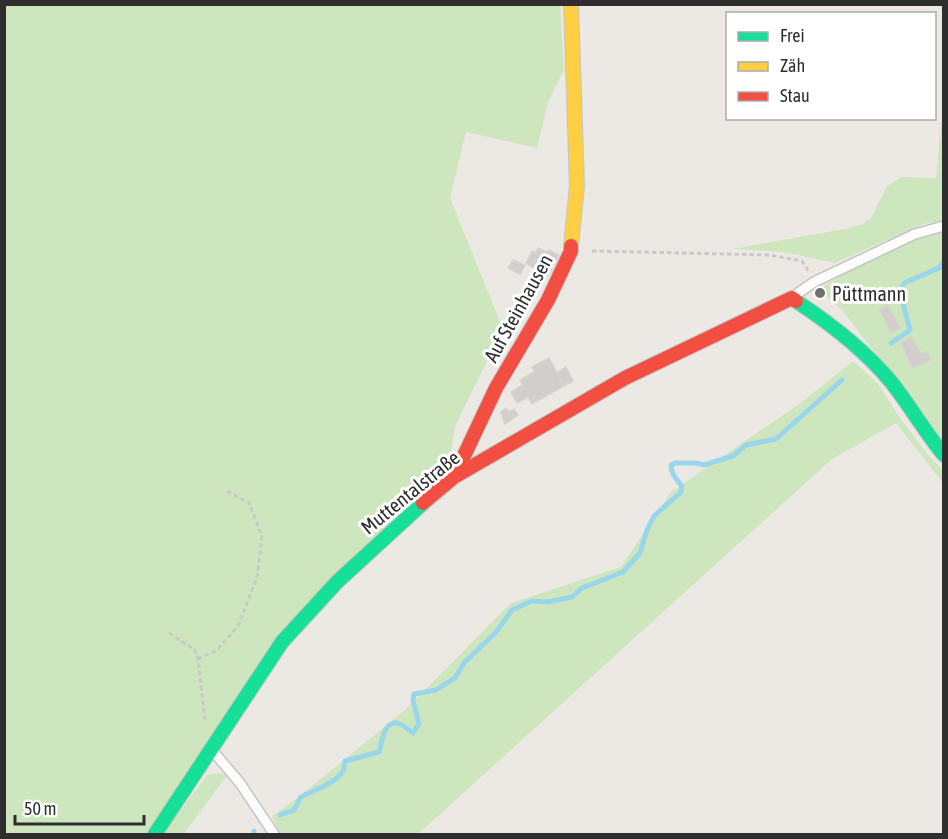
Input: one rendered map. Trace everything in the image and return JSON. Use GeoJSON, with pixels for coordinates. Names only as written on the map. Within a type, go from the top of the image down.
{"type":"FeatureCollection","features":[{"type":"Feature","properties":{"kind":"street","name":"Auf Steinhausen"},"geometry":{"type":"LineString","coordinates":[[454,477],[496,388],[548,300],[571,251],[577,186],[571,4]]}},
{"type":"Feature","properties":{"kind":"street","name":"Muttentalstraße"},"geometry":{"type":"LineString","coordinates":[[155,834],[282,642],[303,617],[365,554],[410,513],[454,477],[625,378],[792,298]]}},
{"type":"Feature","properties":{"kind":"street"},"geometry":{"type":"LineString","coordinates":[[792,298],[835,328],[864,352],[891,382],[944,455]]}},
{"type":"Feature","properties":{"kind":"lane"},"geometry":{"type":"LineString","coordinates":[[792,298],[814,282],[915,234],[944,226]]}},
{"type":"Feature","properties":{"kind":"lane"},"geometry":{"type":"LineString","coordinates":[[212,750],[254,802],[274,834]]}},
{"type":"Feature","properties":{"kind":"path"},"geometry":{"type":"LineString","coordinates":[[571,251],[770,255],[802,261],[814,282]]}},
{"type":"Feature","properties":{"kind":"path"},"geometry":{"type":"LineString","coordinates":[[198,659],[218,650],[238,626],[257,577],[262,536],[249,503],[225,490]]}},
{"type":"Feature","properties":{"kind":"path"},"geometry":{"type":"LineString","coordinates":[[170,633],[195,650],[205,723]]}},
{"type":"Feature","properties":{"kind":"green space"},"geometry":{"type":"Polygon","coordinates":[[[5,5],[560,5],[564,70],[548,102],[537,148],[466,132],[450,198],[503,329],[455,426],[448,470],[360,550],[147,834],[5,834],[5,5]]]}},
{"type":"Feature","properties":{"kind":"green space"},"geometry":{"type":"Polygon","coordinates":[[[943,105],[943,221],[923,224],[835,263],[784,252],[732,249],[863,224],[871,218],[887,186],[902,177],[936,178],[943,105]]]}},
{"type":"Feature","properties":{"kind":"green space"},"geometry":{"type":"Polygon","coordinates":[[[943,232],[943,441],[842,310],[818,289],[894,248],[943,232]]]}},
{"type":"Feature","properties":{"kind":"green space"},"geometry":{"type":"Polygon","coordinates":[[[853,361],[878,384],[900,418],[929,456],[943,470],[943,483],[896,423],[832,459],[418,834],[280,834],[272,816],[405,710],[511,603],[621,567],[671,492],[802,402],[853,361]]]}},
{"type":"Feature","properties":{"kind":"green space"},"geometry":{"type":"Polygon","coordinates":[[[220,773],[227,775],[184,834],[163,834],[207,775],[220,773]]]}},
{"type":"Feature","properties":{"kind":"building"},"geometry":{"type":"Polygon","coordinates":[[[538,248],[559,255],[548,276],[526,263],[532,251],[536,253],[538,248]]]}},
{"type":"Feature","properties":{"kind":"building"},"geometry":{"type":"Polygon","coordinates":[[[513,260],[525,265],[520,274],[508,268],[513,260]]]}},
{"type":"Feature","properties":{"kind":"building"},"geometry":{"type":"Polygon","coordinates":[[[888,305],[900,328],[891,332],[879,309],[888,305]]]}},
{"type":"Feature","properties":{"kind":"building"},"geometry":{"type":"Polygon","coordinates":[[[911,337],[921,354],[927,351],[931,360],[912,368],[901,342],[911,337]]]}},
{"type":"Feature","properties":{"kind":"building"},"geometry":{"type":"Polygon","coordinates":[[[549,358],[564,386],[532,404],[528,397],[517,403],[511,392],[523,385],[520,380],[535,371],[532,367],[549,358]]]}},
{"type":"Feature","properties":{"kind":"building"},"geometry":{"type":"Polygon","coordinates":[[[566,367],[573,381],[564,386],[557,373],[566,367]]]}},
{"type":"Feature","properties":{"kind":"building"},"geometry":{"type":"Polygon","coordinates":[[[506,408],[509,412],[514,409],[518,415],[505,424],[501,412],[506,408]]]}},
{"type":"Feature","properties":{"kind":"waterway"},"geometry":{"type":"LineString","coordinates":[[891,343],[910,330],[900,292],[904,283],[939,268],[944,261]]}},
{"type":"Feature","properties":{"kind":"waterway"},"geometry":{"type":"LineString","coordinates":[[280,815],[294,810],[301,797],[335,780],[343,771],[345,761],[379,752],[390,724],[400,724],[413,733],[419,724],[413,700],[414,694],[436,690],[455,678],[464,663],[496,632],[512,610],[532,601],[547,602],[572,597],[582,588],[623,572],[640,553],[654,516],[681,492],[682,486],[673,474],[671,465],[675,463],[704,465],[733,456],[746,445],[776,439],[842,380]]}},
{"type":"Feature","properties":{"kind":"traffic: fast"},"geometry":{"type":"LineString","coordinates":[[796,301],[847,338],[882,371],[944,455]]}},
{"type":"Feature","properties":{"kind":"traffic: fast"},"geometry":{"type":"LineString","coordinates":[[155,834],[282,642],[337,582],[423,503]]}},
{"type":"Feature","properties":{"kind":"traffic: slow"},"geometry":{"type":"LineString","coordinates":[[571,4],[577,186],[571,246]]}},
{"type":"Feature","properties":{"kind":"traffic: jam"},"geometry":{"type":"LineString","coordinates":[[454,477],[496,388],[548,300],[571,251],[571,246]]}},
{"type":"Feature","properties":{"kind":"traffic: jam"},"geometry":{"type":"LineString","coordinates":[[423,503],[454,477],[625,378],[792,298],[796,301]]}},
{"type":"Feature","properties":{"kind":"place","name":"Püttmann"},"geometry":{"type":"Point","coordinates":[820,293]}}]}
